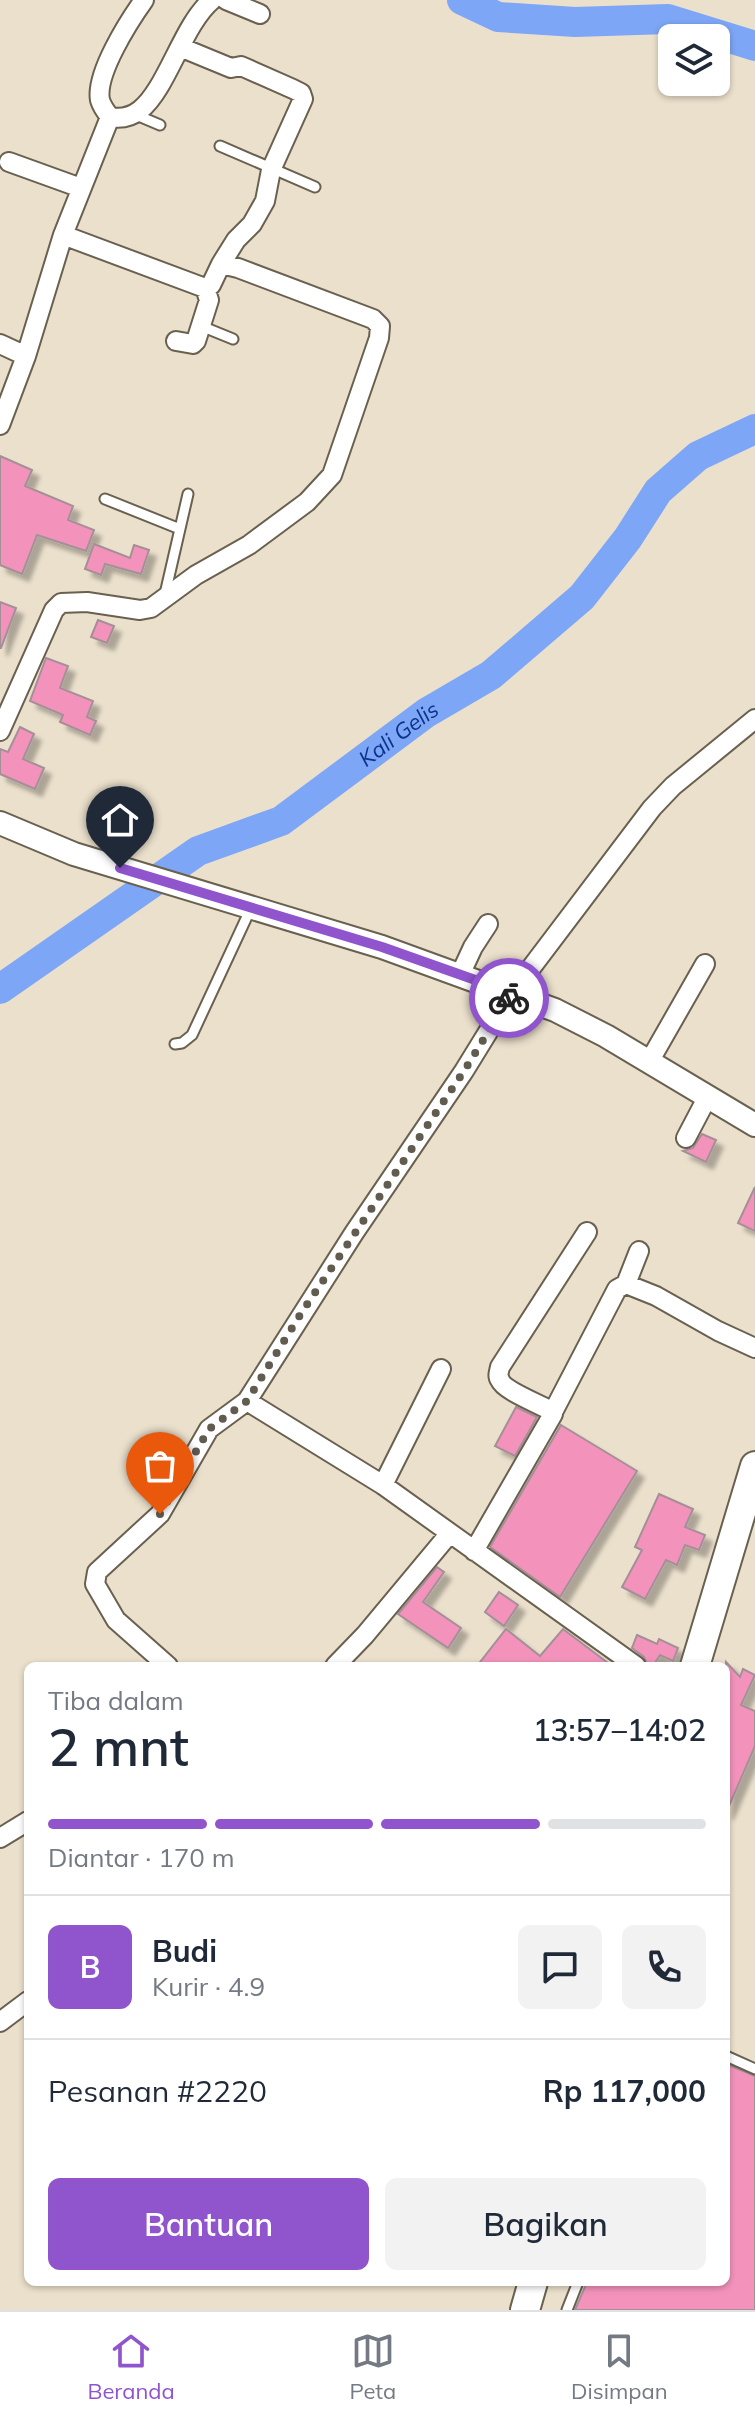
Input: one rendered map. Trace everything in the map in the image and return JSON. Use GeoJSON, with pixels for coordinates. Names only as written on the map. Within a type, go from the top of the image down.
{"type":"FeatureCollection","features":[{"type":"Feature","properties":{"kind":"main road"},"geometry":{"type":"LineString","coordinates":[[696,1662],[755,1466]]}},
{"type":"Feature","properties":{"kind":"main road"},"geometry":{"type":"LineString","coordinates":[[525,2310],[532,2286]]}},
{"type":"Feature","properties":{"kind":"street"},"geometry":{"type":"LineString","coordinates":[[144,0],[119,37],[104,77],[100,102],[110,117],[134,114],[143,108],[212,0]]}},
{"type":"Feature","properties":{"kind":"street"},"geometry":{"type":"LineString","coordinates":[[226,0],[260,14]]}},
{"type":"Feature","properties":{"kind":"street"},"geometry":{"type":"LineString","coordinates":[[63,235],[205,288],[211,285],[236,240],[252,224],[265,201],[271,170],[302,106],[301,93],[241,66],[231,68],[180,47]]}},
{"type":"Feature","properties":{"kind":"street"},"geometry":{"type":"LineString","coordinates":[[0,425],[26,356],[63,235],[110,117]]}},
{"type":"Feature","properties":{"kind":"street"},"geometry":{"type":"LineString","coordinates":[[9,162],[81,188]]}},
{"type":"Feature","properties":{"kind":"street"},"geometry":{"type":"LineString","coordinates":[[1,729],[54,610],[61,603],[87,602],[140,610],[151,608],[196,575],[249,545],[307,502],[332,475],[379,338],[380,326],[373,319],[221,264]]}},
{"type":"Feature","properties":{"kind":"street"},"geometry":{"type":"LineString","coordinates":[[176,341],[193,344],[209,300],[205,288]]}},
{"type":"Feature","properties":{"kind":"street"},"geometry":{"type":"LineString","coordinates":[[0,344],[26,356]]}},
{"type":"Feature","properties":{"kind":"street"},"geometry":{"type":"LineString","coordinates":[[163,1662],[116,1620],[95,1584],[95,1575],[103,1564],[160,1514],[209,1429],[247,1401],[512,993],[652,808],[673,786],[755,719]]}},
{"type":"Feature","properties":{"kind":"street"},"geometry":{"type":"LineString","coordinates":[[0,823],[42,843],[382,947],[555,1010],[755,1125]]}},
{"type":"Feature","properties":{"kind":"street"},"geometry":{"type":"LineString","coordinates":[[460,975],[488,924]]}},
{"type":"Feature","properties":{"kind":"street"},"geometry":{"type":"LineString","coordinates":[[649,1062],[705,964]]}},
{"type":"Feature","properties":{"kind":"street"},"geometry":{"type":"LineString","coordinates":[[686,1138],[708,1096]]}},
{"type":"Feature","properties":{"kind":"street"},"geometry":{"type":"LineString","coordinates":[[553,1412],[508,1389],[498,1376],[505,1359],[587,1232]]}},
{"type":"Feature","properties":{"kind":"street"},"geometry":{"type":"LineString","coordinates":[[474,1551],[552,1419],[617,1289],[626,1284],[639,1251]]}},
{"type":"Feature","properties":{"kind":"street"},"geometry":{"type":"LineString","coordinates":[[626,1284],[656,1296],[755,1348]]}},
{"type":"Feature","properties":{"kind":"street"},"geometry":{"type":"LineString","coordinates":[[383,1485],[441,1369]]}},
{"type":"Feature","properties":{"kind":"street"},"geometry":{"type":"LineString","coordinates":[[247,1401],[383,1485],[630,1662]]}},
{"type":"Feature","properties":{"kind":"street"},"geometry":{"type":"LineString","coordinates":[[339,1662],[450,1533]]}},
{"type":"Feature","properties":{"kind":"street"},"geometry":{"type":"LineString","coordinates":[[0,1838],[24,1823]]}},
{"type":"Feature","properties":{"kind":"street"},"geometry":{"type":"LineString","coordinates":[[0,2022],[24,2004]]}},
{"type":"Feature","properties":{"kind":"lane"},"geometry":{"type":"LineString","coordinates":[[134,114],[160,125]]}},
{"type":"Feature","properties":{"kind":"lane"},"geometry":{"type":"LineString","coordinates":[[220,146],[315,187]]}},
{"type":"Feature","properties":{"kind":"lane"},"geometry":{"type":"LineString","coordinates":[[201,326],[233,339]]}},
{"type":"Feature","properties":{"kind":"lane"},"geometry":{"type":"LineString","coordinates":[[164,601],[188,494]]}},
{"type":"Feature","properties":{"kind":"lane"},"geometry":{"type":"LineString","coordinates":[[105,499],[180,529]]}},
{"type":"Feature","properties":{"kind":"lane"},"geometry":{"type":"LineString","coordinates":[[175,1044],[188,1040],[195,1031],[251,908]]}},
{"type":"Feature","properties":{"kind":"lane"},"geometry":{"type":"LineString","coordinates":[[730,2058],[755,2069]]}},
{"type":"Feature","properties":{"kind":"lane"},"geometry":{"type":"LineString","coordinates":[[567,2310],[576,2286]]}},
{"type":"Feature","properties":{"kind":"building"},"geometry":{"type":"Polygon","coordinates":[[[0,456],[32,470],[25,486],[73,506],[68,520],[94,530],[86,551],[37,535],[22,574],[0,565],[0,456]]]}},
{"type":"Feature","properties":{"kind":"building"},"geometry":{"type":"Polygon","coordinates":[[[94,544],[130,558],[134,545],[149,550],[141,574],[105,564],[101,575],[85,569],[94,544]]]}},
{"type":"Feature","properties":{"kind":"building"},"geometry":{"type":"Polygon","coordinates":[[[0,602],[16,608],[1,648],[0,648],[0,602]]]}},
{"type":"Feature","properties":{"kind":"building"},"geometry":{"type":"Polygon","coordinates":[[[98,620],[114,626],[107,643],[91,637],[98,620]]]}},
{"type":"Feature","properties":{"kind":"building"},"geometry":{"type":"Polygon","coordinates":[[[46,658],[68,666],[60,688],[93,701],[87,717],[96,721],[90,735],[60,722],[63,715],[30,701],[46,658]]]}},
{"type":"Feature","properties":{"kind":"building"},"geometry":{"type":"Polygon","coordinates":[[[20,727],[34,734],[23,759],[44,768],[35,789],[0,774],[0,749],[8,752],[20,727]]]}},
{"type":"Feature","properties":{"kind":"building"},"geometry":{"type":"Polygon","coordinates":[[[702,1134],[716,1140],[706,1162],[683,1151],[693,1148],[702,1134]]]}},
{"type":"Feature","properties":{"kind":"building"},"geometry":{"type":"Polygon","coordinates":[[[755,1187],[755,1231],[738,1223],[755,1187]]]}},
{"type":"Feature","properties":{"kind":"building"},"geometry":{"type":"Polygon","coordinates":[[[516,1407],[537,1417],[515,1456],[495,1446],[516,1407]]]}},
{"type":"Feature","properties":{"kind":"building"},"geometry":{"type":"Polygon","coordinates":[[[561,1425],[637,1471],[560,1597],[490,1547],[561,1425]]]}},
{"type":"Feature","properties":{"kind":"building"},"geometry":{"type":"Polygon","coordinates":[[[659,1494],[693,1509],[685,1527],[705,1535],[699,1550],[685,1545],[677,1565],[666,1560],[645,1599],[622,1587],[642,1550],[635,1547],[659,1494]]]}},
{"type":"Feature","properties":{"kind":"building"},"geometry":{"type":"Polygon","coordinates":[[[437,1567],[444,1572],[423,1602],[461,1628],[448,1648],[398,1614],[437,1567]]]}},
{"type":"Feature","properties":{"kind":"building"},"geometry":{"type":"Polygon","coordinates":[[[499,1592],[518,1605],[504,1626],[485,1612],[499,1592]]]}},
{"type":"Feature","properties":{"kind":"building"},"geometry":{"type":"Polygon","coordinates":[[[506,1629],[540,1656],[563,1629],[607,1662],[480,1662],[506,1629]]]}},
{"type":"Feature","properties":{"kind":"building"},"geometry":{"type":"Polygon","coordinates":[[[637,1635],[657,1644],[659,1639],[678,1648],[673,1661],[660,1655],[656,1662],[646,1662],[632,1648],[637,1635]]]}},
{"type":"Feature","properties":{"kind":"building"},"geometry":{"type":"Polygon","coordinates":[[[730,1666],[740,1677],[743,1669],[755,1675],[741,1705],[755,1711],[755,1746],[730,1804],[730,1666]]]}},
{"type":"Feature","properties":{"kind":"building"},"geometry":{"type":"Polygon","coordinates":[[[730,2066],[755,2076],[755,2310],[575,2310],[585,2286],[730,2286],[730,2066]]]}},
{"type":"Feature","properties":{"kind":"waterway","name":"Kali Gelis"},"geometry":{"type":"LineString","coordinates":[[462,0],[498,17],[575,22],[668,19],[755,46]]}},
{"type":"Feature","properties":{"kind":"waterway","name":"Kali Gelis"},"geometry":{"type":"LineString","coordinates":[[0,989],[198,851],[281,821],[426,713],[491,675],[582,597],[628,538],[658,491],[698,456],[755,429]]}},
{"type":"Feature","properties":{"kind":"way so far"},"geometry":{"type":"LineString","coordinates":[[160,1514],[209,1429],[247,1401],[509,998]]}},
{"type":"Feature","properties":{"kind":"route"},"geometry":{"type":"LineString","coordinates":[[120,868],[382,947],[512,993],[509,998]]}}]}
